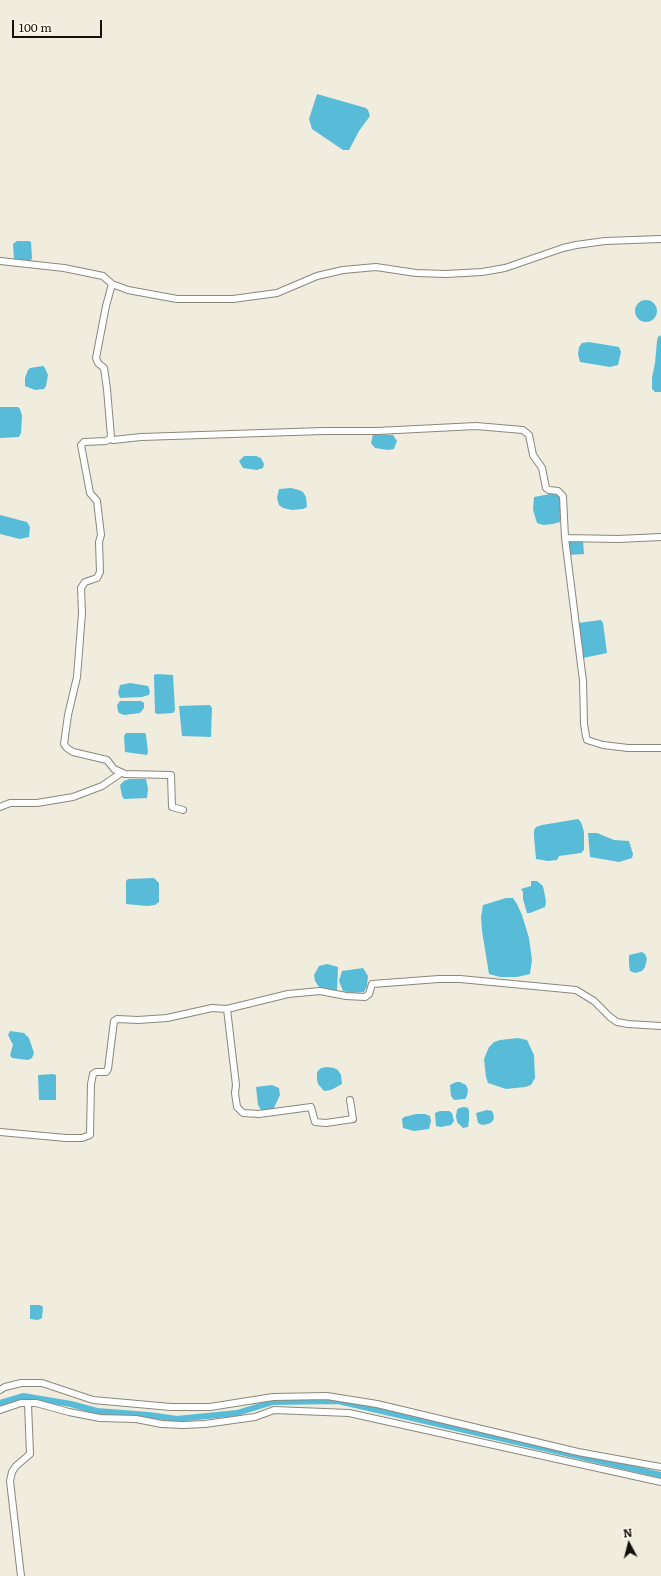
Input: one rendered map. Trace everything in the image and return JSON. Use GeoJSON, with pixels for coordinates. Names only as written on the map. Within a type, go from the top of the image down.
{"type":"FeatureCollection","features":[{"type":"Feature","properties":{"kind":"street"},"geometry":{"type":"LineString","coordinates":[[0,261],[64,268],[103,276],[112,284],[128,290],[177,299],[233,299],[277,293],[317,276],[343,270],[376,267],[416,273],[446,274],[482,272],[505,268],[576,245],[605,241],[661,239]]}},
{"type":"Feature","properties":{"kind":"street"},"geometry":{"type":"LineString","coordinates":[[110,439],[108,396],[104,368],[98,363],[96,358],[106,306],[112,284]]}},
{"type":"Feature","properties":{"kind":"street"},"geometry":{"type":"LineString","coordinates":[[183,810],[172,807],[171,775],[121,773],[114,770],[107,760],[73,752],[67,748],[64,742],[68,715],[77,677],[82,613],[81,588],[85,582],[97,578],[100,572],[99,542],[101,535],[97,501],[90,493],[81,443],[84,442],[106,441],[110,439],[323,431],[377,431],[476,426],[523,430],[528,435],[533,455],[542,468],[546,488],[549,490],[558,491],[564,496],[565,538],[583,681],[584,724],[586,736],[588,740],[628,748],[661,748]]}},
{"type":"Feature","properties":{"kind":"street"},"geometry":{"type":"LineString","coordinates":[[565,538],[618,539],[661,536]]}},
{"type":"Feature","properties":{"kind":"street"},"geometry":{"type":"LineString","coordinates":[[0,807],[10,803],[37,803],[73,797],[102,786],[121,773]]}},
{"type":"Feature","properties":{"kind":"street"},"geometry":{"type":"LineString","coordinates":[[0,1132],[66,1138],[86,1137],[90,1135],[91,1084],[93,1074],[96,1072],[106,1072],[108,1069],[114,1021],[117,1019],[138,1020],[167,1018],[212,1008],[227,1008],[288,994],[320,991],[346,996],[365,996],[369,994],[372,984],[460,979],[576,990],[594,1001],[617,1022],[661,1026]]}},
{"type":"Feature","properties":{"kind":"street"},"geometry":{"type":"LineString","coordinates":[[227,1008],[236,1085],[235,1093],[237,1107],[243,1113],[259,1114],[311,1107],[315,1122],[326,1123],[353,1120],[350,1100]]}},
{"type":"Feature","properties":{"kind":"street"},"geometry":{"type":"LineString","coordinates":[[0,1390],[5,1387],[22,1383],[42,1383],[93,1400],[171,1407],[210,1407],[273,1397],[327,1396],[377,1404],[578,1452],[661,1467]]}},
{"type":"Feature","properties":{"kind":"street"},"geometry":{"type":"LineString","coordinates":[[0,1410],[21,1403],[36,1403],[69,1412],[100,1418],[183,1425],[205,1424],[255,1417],[274,1410],[349,1413],[661,1482]]}},
{"type":"Feature","properties":{"kind":"street"},"geometry":{"type":"LineString","coordinates":[[21,1576],[10,1481],[12,1472],[16,1466],[30,1454],[28,1404]]}},
{"type":"Feature","properties":{"kind":"water"},"geometry":{"type":"Polygon","coordinates":[[[317,94],[366,108],[368,110],[370,116],[359,131],[349,150],[343,150],[312,129],[309,119],[317,94]]]}},
{"type":"Feature","properties":{"kind":"water"},"geometry":{"type":"Polygon","coordinates":[[[17,241],[31,242],[31,261],[14,260],[13,244],[17,241]]]}},
{"type":"Feature","properties":{"kind":"water"},"geometry":{"type":"Polygon","coordinates":[[[646,300],[654,303],[657,311],[654,319],[646,322],[638,319],[635,311],[638,303],[646,300]]]}},
{"type":"Feature","properties":{"kind":"water"},"geometry":{"type":"Polygon","coordinates":[[[661,335],[661,392],[655,392],[652,389],[652,378],[657,341],[658,337],[661,335]]]}},
{"type":"Feature","properties":{"kind":"water"},"geometry":{"type":"Polygon","coordinates":[[[589,342],[619,347],[621,352],[618,365],[610,367],[580,362],[578,354],[579,347],[582,343],[589,342]]]}},
{"type":"Feature","properties":{"kind":"water"},"geometry":{"type":"Polygon","coordinates":[[[43,366],[48,375],[44,389],[35,390],[25,386],[25,378],[28,370],[30,368],[43,366]]]}},
{"type":"Feature","properties":{"kind":"water"},"geometry":{"type":"Polygon","coordinates":[[[0,407],[18,407],[20,409],[22,415],[21,433],[19,437],[0,438],[0,407]]]}},
{"type":"Feature","properties":{"kind":"water"},"geometry":{"type":"Polygon","coordinates":[[[373,434],[393,435],[397,441],[394,449],[388,450],[375,448],[371,443],[373,434]]]}},
{"type":"Feature","properties":{"kind":"water"},"geometry":{"type":"Polygon","coordinates":[[[244,456],[256,456],[261,458],[264,464],[263,468],[257,470],[243,468],[239,461],[244,456]]]}},
{"type":"Feature","properties":{"kind":"water"},"geometry":{"type":"Polygon","coordinates":[[[291,488],[303,492],[306,497],[307,507],[292,510],[283,508],[279,505],[277,498],[279,489],[291,488]]]}},
{"type":"Feature","properties":{"kind":"water"},"geometry":{"type":"Polygon","coordinates":[[[555,493],[560,495],[562,519],[560,522],[553,524],[543,525],[537,523],[533,510],[534,497],[555,493]]]}},
{"type":"Feature","properties":{"kind":"water"},"geometry":{"type":"Polygon","coordinates":[[[0,515],[27,522],[30,527],[29,537],[20,539],[0,534],[0,515]]]}},
{"type":"Feature","properties":{"kind":"water"},"geometry":{"type":"Polygon","coordinates":[[[567,540],[583,540],[584,554],[569,555],[567,540]]]}},
{"type":"Feature","properties":{"kind":"water"},"geometry":{"type":"Polygon","coordinates":[[[601,620],[603,623],[607,653],[583,658],[578,623],[601,620]]]}},
{"type":"Feature","properties":{"kind":"water"},"geometry":{"type":"Polygon","coordinates":[[[154,675],[173,675],[175,710],[173,713],[155,713],[154,675]]]}},
{"type":"Feature","properties":{"kind":"water"},"geometry":{"type":"Polygon","coordinates":[[[130,683],[148,686],[150,691],[149,695],[142,697],[120,698],[118,693],[120,685],[130,683]]]}},
{"type":"Feature","properties":{"kind":"water"},"geometry":{"type":"Polygon","coordinates":[[[120,701],[141,701],[144,703],[144,708],[140,713],[124,715],[118,711],[117,705],[120,701]]]}},
{"type":"Feature","properties":{"kind":"water"},"geometry":{"type":"Polygon","coordinates":[[[210,705],[212,708],[211,737],[182,736],[179,706],[210,705]]]}},
{"type":"Feature","properties":{"kind":"water"},"geometry":{"type":"Polygon","coordinates":[[[126,733],[145,733],[148,752],[147,755],[125,752],[124,736],[126,733]]]}},
{"type":"Feature","properties":{"kind":"water"},"geometry":{"type":"Polygon","coordinates":[[[129,779],[146,779],[148,789],[147,798],[124,799],[120,785],[129,779]]]}},
{"type":"Feature","properties":{"kind":"water"},"geometry":{"type":"Polygon","coordinates":[[[578,819],[581,822],[584,832],[584,850],[581,853],[559,856],[557,860],[548,861],[536,859],[534,830],[536,827],[578,819]]]}},
{"type":"Feature","properties":{"kind":"water"},"geometry":{"type":"Polygon","coordinates":[[[588,833],[597,833],[614,840],[629,841],[633,854],[632,858],[619,862],[590,857],[588,833]]]}},
{"type":"Feature","properties":{"kind":"water"},"geometry":{"type":"Polygon","coordinates":[[[154,878],[159,883],[159,902],[155,905],[147,906],[126,904],[126,881],[128,879],[154,878]]]}},
{"type":"Feature","properties":{"kind":"water"},"geometry":{"type":"Polygon","coordinates":[[[531,881],[537,881],[543,886],[546,901],[545,907],[527,913],[523,899],[523,892],[521,889],[531,886],[531,881]]]}},
{"type":"Feature","properties":{"kind":"water"},"geometry":{"type":"Polygon","coordinates":[[[506,898],[513,898],[517,904],[529,938],[532,960],[530,974],[517,977],[500,977],[489,974],[482,931],[481,917],[483,905],[506,898]]]}},
{"type":"Feature","properties":{"kind":"water"},"geometry":{"type":"Polygon","coordinates":[[[642,952],[645,954],[647,959],[645,967],[642,971],[635,973],[630,971],[629,955],[642,952]]]}},
{"type":"Feature","properties":{"kind":"water"},"geometry":{"type":"Polygon","coordinates":[[[327,964],[338,967],[337,991],[325,990],[319,987],[315,981],[314,975],[319,966],[327,964]]]}},
{"type":"Feature","properties":{"kind":"water"},"geometry":{"type":"Polygon","coordinates":[[[363,968],[368,976],[367,986],[364,992],[352,993],[343,991],[339,981],[342,971],[363,968]]]}},
{"type":"Feature","properties":{"kind":"water"},"geometry":{"type":"Polygon","coordinates":[[[10,1031],[24,1033],[29,1038],[34,1053],[32,1058],[28,1060],[12,1058],[10,1055],[13,1045],[8,1035],[10,1031]]]}},
{"type":"Feature","properties":{"kind":"water"},"geometry":{"type":"Polygon","coordinates":[[[518,1038],[527,1040],[534,1055],[535,1078],[531,1085],[506,1089],[488,1083],[484,1059],[489,1047],[494,1042],[500,1040],[518,1038]]]}},
{"type":"Feature","properties":{"kind":"water"},"geometry":{"type":"Polygon","coordinates":[[[327,1067],[338,1070],[341,1075],[342,1084],[331,1090],[324,1091],[318,1084],[317,1072],[321,1068],[327,1067]]]}},
{"type":"Feature","properties":{"kind":"water"},"geometry":{"type":"Polygon","coordinates":[[[38,1075],[56,1075],[56,1100],[39,1100],[38,1075]]]}},
{"type":"Feature","properties":{"kind":"water"},"geometry":{"type":"Polygon","coordinates":[[[456,1082],[466,1085],[468,1090],[465,1099],[454,1100],[451,1096],[450,1085],[456,1082]]]}},
{"type":"Feature","properties":{"kind":"water"},"geometry":{"type":"Polygon","coordinates":[[[272,1085],[279,1088],[280,1095],[273,1110],[264,1112],[258,1105],[256,1087],[272,1085]]]}},
{"type":"Feature","properties":{"kind":"water"},"geometry":{"type":"Polygon","coordinates":[[[464,1107],[468,1108],[469,1120],[468,1127],[463,1128],[457,1122],[456,1116],[457,1110],[464,1107]]]}},
{"type":"Feature","properties":{"kind":"water"},"geometry":{"type":"Polygon","coordinates":[[[487,1110],[492,1111],[493,1113],[494,1118],[492,1122],[482,1125],[478,1123],[476,1113],[487,1110]]]}},
{"type":"Feature","properties":{"kind":"water"},"geometry":{"type":"Polygon","coordinates":[[[440,1111],[449,1111],[452,1113],[454,1121],[451,1125],[441,1127],[436,1126],[435,1113],[440,1111]]]}},
{"type":"Feature","properties":{"kind":"water"},"geometry":{"type":"Polygon","coordinates":[[[416,1114],[425,1114],[430,1116],[431,1121],[429,1129],[414,1131],[403,1128],[402,1119],[404,1117],[416,1114]]]}},
{"type":"Feature","properties":{"kind":"water"},"geometry":{"type":"Polygon","coordinates":[[[30,1305],[40,1305],[43,1307],[42,1318],[38,1320],[30,1319],[30,1305]]]}},
{"type":"Feature","properties":{"kind":"waterway"},"geometry":{"type":"LineString","coordinates":[[0,1403],[23,1396],[71,1404],[97,1411],[177,1419],[237,1413],[273,1402],[338,1401],[661,1475]]}}]}
